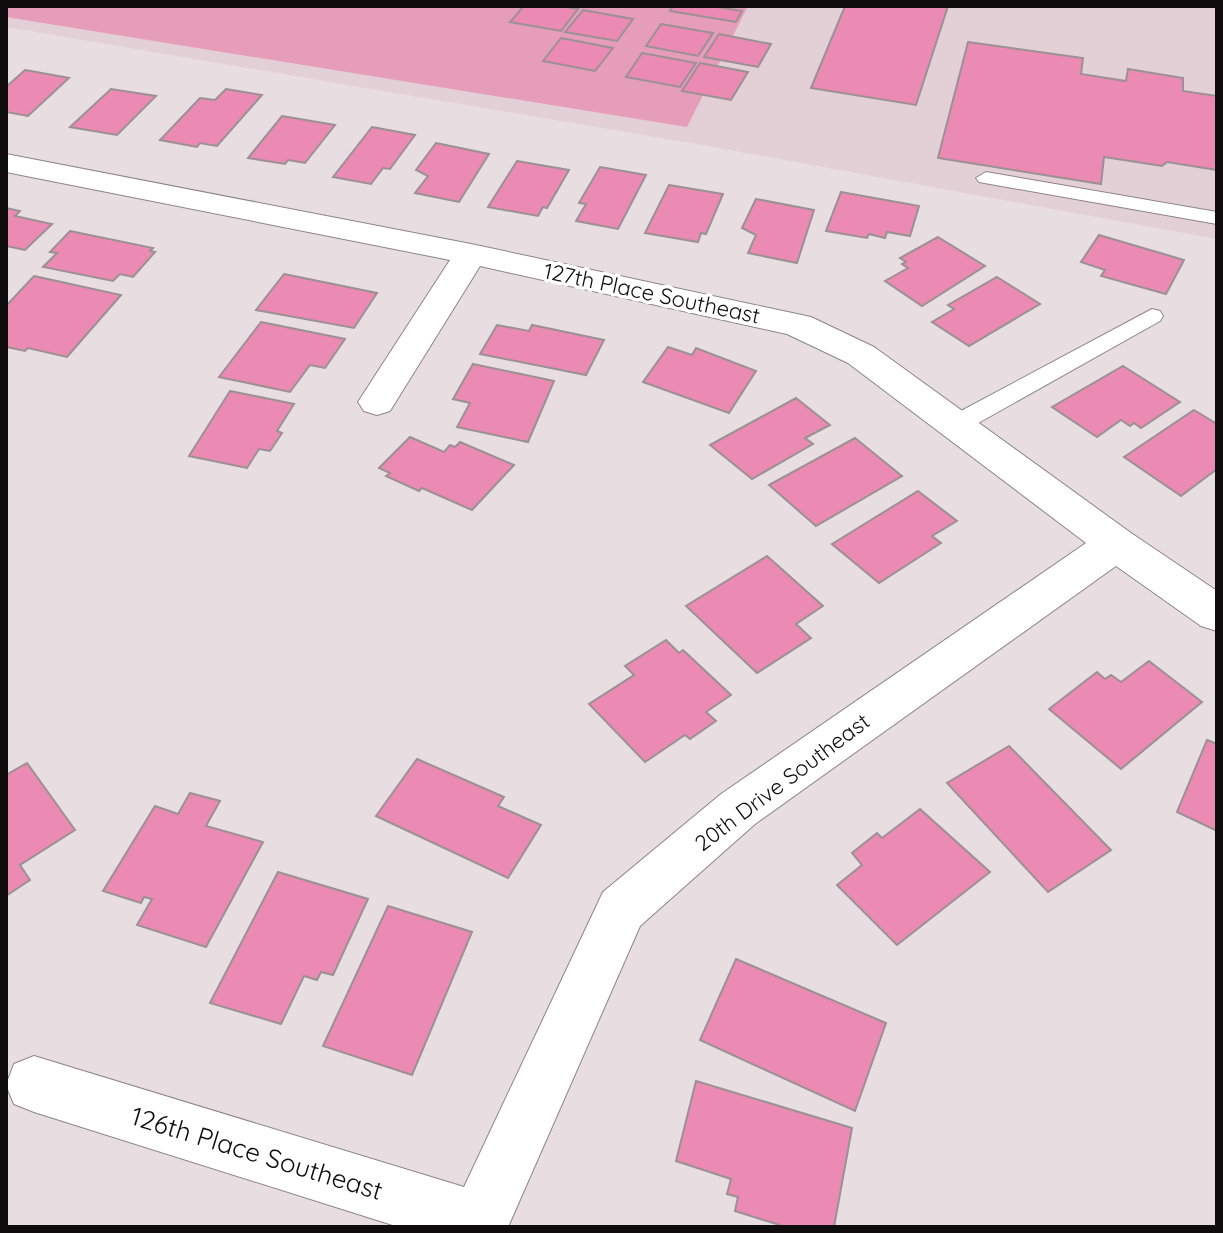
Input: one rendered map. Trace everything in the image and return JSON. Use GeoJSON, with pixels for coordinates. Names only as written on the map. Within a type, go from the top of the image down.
{"type":"FeatureCollection","features":[{"type":"Feature","properties":{"kind":"street","name":"127th Place Southeast"},"geometry":{"type":"LineString","coordinates":[[6,163],[471,254],[798,325],[861,355],[1116,544],[1217,614]]}},
{"type":"Feature","properties":{"kind":"street"},"geometry":{"type":"LineString","coordinates":[[377,402],[471,254]]}},
{"type":"Feature","properties":{"kind":"street","name":"20th Drive Southeast"},"geometry":{"type":"LineString","coordinates":[[478,1224],[621,909],[738,809],[1116,544]]}},
{"type":"Feature","properties":{"kind":"street","name":"126th Place Southeast"},"geometry":{"type":"LineString","coordinates":[[34,1084],[478,1224]]}},
{"type":"Feature","properties":{"kind":"lane"},"geometry":{"type":"LineString","coordinates":[[986,178],[1217,218]]}},
{"type":"Feature","properties":{"kind":"lane"},"geometry":{"type":"LineString","coordinates":[[955,425],[1152,316]]}},
{"type":"Feature","properties":{"kind":"shaded area"},"geometry":{"type":"Polygon","coordinates":[[[6,6],[1217,6],[1217,239],[708,146],[6,27],[6,6]]]}},
{"type":"Feature","properties":{"kind":"shaded area"},"geometry":{"type":"Polygon","coordinates":[[[6,6],[748,6],[687,127],[6,17],[6,6]]]}},
{"type":"Feature","properties":{"kind":"building"},"geometry":{"type":"Polygon","coordinates":[[[524,6],[578,9],[561,31],[510,22],[524,6]]]}},
{"type":"Feature","properties":{"kind":"building"},"geometry":{"type":"Polygon","coordinates":[[[673,6],[711,6],[742,11],[736,22],[670,11],[673,6]]]}},
{"type":"Feature","properties":{"kind":"building"},"geometry":{"type":"Polygon","coordinates":[[[845,6],[948,6],[916,105],[811,88],[845,6]]]}},
{"type":"Feature","properties":{"kind":"building"},"geometry":{"type":"Polygon","coordinates":[[[583,10],[633,19],[617,41],[565,32],[583,10]]]}},
{"type":"Feature","properties":{"kind":"building"},"geometry":{"type":"Polygon","coordinates":[[[661,24],[713,33],[698,56],[646,46],[661,24]]]}},
{"type":"Feature","properties":{"kind":"building"},"geometry":{"type":"Polygon","coordinates":[[[719,34],[771,44],[758,67],[704,57],[719,34]]]}},
{"type":"Feature","properties":{"kind":"building"},"geometry":{"type":"Polygon","coordinates":[[[561,38],[613,48],[595,71],[543,61],[561,38]]]}},
{"type":"Feature","properties":{"kind":"building"},"geometry":{"type":"Polygon","coordinates":[[[968,42],[1083,58],[1081,74],[1126,81],[1128,69],[1183,78],[1183,91],[1217,96],[1217,170],[1104,157],[1101,184],[938,158],[968,42]]]}},
{"type":"Feature","properties":{"kind":"building"},"geometry":{"type":"Polygon","coordinates":[[[642,53],[696,63],[680,87],[626,77],[642,53]]]}},
{"type":"Feature","properties":{"kind":"building"},"geometry":{"type":"Polygon","coordinates":[[[700,63],[748,72],[731,100],[682,91],[700,63]]]}},
{"type":"Feature","properties":{"kind":"building"},"geometry":{"type":"Polygon","coordinates":[[[25,70],[69,78],[28,116],[6,112],[6,87],[25,70]]]}},
{"type":"Feature","properties":{"kind":"building"},"geometry":{"type":"Polygon","coordinates":[[[111,89],[156,96],[117,135],[70,127],[111,89]]]}},
{"type":"Feature","properties":{"kind":"building"},"geometry":{"type":"Polygon","coordinates":[[[226,89],[262,95],[217,146],[200,143],[197,147],[160,140],[200,98],[215,100],[226,89]]]}},
{"type":"Feature","properties":{"kind":"building"},"geometry":{"type":"Polygon","coordinates":[[[282,116],[335,125],[305,163],[288,160],[285,164],[248,158],[282,116]]]}},
{"type":"Feature","properties":{"kind":"building"},"geometry":{"type":"Polygon","coordinates":[[[372,127],[415,135],[390,169],[383,168],[371,184],[333,177],[372,127]]]}},
{"type":"Feature","properties":{"kind":"building"},"geometry":{"type":"Polygon","coordinates":[[[436,143],[489,154],[459,202],[415,193],[428,176],[416,170],[436,143]]]}},
{"type":"Feature","properties":{"kind":"building"},"geometry":{"type":"Polygon","coordinates":[[[517,161],[569,170],[547,208],[543,207],[538,216],[488,207],[517,161]]]}},
{"type":"Feature","properties":{"kind":"building"},"geometry":{"type":"Polygon","coordinates":[[[600,167],[646,175],[618,229],[576,221],[586,204],[579,203],[600,167]]]}},
{"type":"Feature","properties":{"kind":"building"},"geometry":{"type":"Polygon","coordinates":[[[669,185],[723,194],[706,234],[701,233],[698,242],[645,233],[669,185]]]}},
{"type":"Feature","properties":{"kind":"building"},"geometry":{"type":"Polygon","coordinates":[[[841,192],[919,206],[910,236],[887,232],[885,238],[869,234],[867,238],[826,231],[841,192]]]}},
{"type":"Feature","properties":{"kind":"building"},"geometry":{"type":"Polygon","coordinates":[[[756,199],[814,210],[797,263],[748,253],[756,235],[742,228],[756,199]]]}},
{"type":"Feature","properties":{"kind":"building"},"geometry":{"type":"Polygon","coordinates":[[[6,208],[20,211],[15,216],[52,224],[25,250],[6,246],[6,208]]]}},
{"type":"Feature","properties":{"kind":"building"},"geometry":{"type":"Polygon","coordinates":[[[70,231],[153,248],[150,251],[155,252],[133,277],[120,274],[113,281],[43,267],[57,253],[50,252],[70,231]]]}},
{"type":"Feature","properties":{"kind":"building"},"geometry":{"type":"Polygon","coordinates":[[[1099,235],[1184,260],[1166,294],[1101,276],[1105,270],[1081,262],[1099,235]]]}},
{"type":"Feature","properties":{"kind":"building"},"geometry":{"type":"Polygon","coordinates":[[[938,237],[985,266],[922,306],[885,281],[908,268],[900,258],[938,237]]]}},
{"type":"Feature","properties":{"kind":"building"},"geometry":{"type":"Polygon","coordinates":[[[284,274],[377,293],[354,328],[256,310],[284,274]]]}},
{"type":"Feature","properties":{"kind":"building"},"geometry":{"type":"Polygon","coordinates":[[[34,276],[121,295],[67,357],[28,348],[25,351],[6,347],[6,306],[34,276]]]}},
{"type":"Feature","properties":{"kind":"building"},"geometry":{"type":"Polygon","coordinates":[[[997,277],[1040,304],[969,346],[932,322],[954,309],[948,305],[997,277]]]}},
{"type":"Feature","properties":{"kind":"building"},"geometry":{"type":"Polygon","coordinates":[[[261,322],[345,339],[325,368],[310,365],[290,392],[219,377],[261,322]]]}},
{"type":"Feature","properties":{"kind":"building"},"geometry":{"type":"Polygon","coordinates":[[[497,325],[529,331],[532,325],[604,340],[586,375],[480,354],[497,325]]]}},
{"type":"Feature","properties":{"kind":"building"},"geometry":{"type":"Polygon","coordinates":[[[668,347],[692,355],[696,348],[756,371],[729,413],[643,382],[668,347]]]}},
{"type":"Feature","properties":{"kind":"building"},"geometry":{"type":"Polygon","coordinates":[[[473,364],[554,381],[528,442],[457,427],[470,403],[453,399],[473,364]]]}},
{"type":"Feature","properties":{"kind":"building"},"geometry":{"type":"Polygon","coordinates":[[[1123,366],[1180,402],[1141,428],[1121,420],[1097,437],[1052,407],[1123,366]]]}},
{"type":"Feature","properties":{"kind":"building"},"geometry":{"type":"Polygon","coordinates":[[[230,391],[294,404],[277,431],[282,433],[270,451],[259,449],[247,468],[189,456],[230,391]]]}},
{"type":"Feature","properties":{"kind":"building"},"geometry":{"type":"Polygon","coordinates":[[[796,398],[830,425],[805,438],[813,444],[752,479],[710,445],[796,398]]]}},
{"type":"Feature","properties":{"kind":"building"},"geometry":{"type":"Polygon","coordinates":[[[1194,410],[1217,424],[1217,469],[1181,496],[1124,457],[1194,410]]]}},
{"type":"Feature","properties":{"kind":"building"},"geometry":{"type":"Polygon","coordinates":[[[410,437],[444,452],[450,445],[455,447],[460,442],[514,465],[472,510],[422,488],[419,491],[386,476],[390,473],[379,468],[410,437]]]}},
{"type":"Feature","properties":{"kind":"building"},"geometry":{"type":"Polygon","coordinates":[[[855,438],[902,476],[816,526],[769,485],[855,438]]]}},
{"type":"Feature","properties":{"kind":"building"},"geometry":{"type":"Polygon","coordinates":[[[918,491],[957,521],[932,536],[941,543],[879,583],[832,544],[918,491]]]}},
{"type":"Feature","properties":{"kind":"building"},"geometry":{"type":"Polygon","coordinates":[[[767,556],[823,606],[796,624],[811,638],[757,673],[686,606],[767,556]]]}},
{"type":"Feature","properties":{"kind":"building"},"geometry":{"type":"Polygon","coordinates":[[[666,640],[679,653],[683,650],[731,695],[706,712],[716,721],[690,739],[685,735],[645,762],[589,704],[634,675],[625,666],[666,640]]]}},
{"type":"Feature","properties":{"kind":"building"},"geometry":{"type":"Polygon","coordinates":[[[1149,661],[1202,702],[1121,769],[1049,709],[1097,672],[1105,679],[1111,675],[1121,682],[1149,661]]]}},
{"type":"Feature","properties":{"kind":"building"},"geometry":{"type":"Polygon","coordinates":[[[1207,740],[1217,744],[1217,831],[1177,812],[1207,740]]]}},
{"type":"Feature","properties":{"kind":"building"},"geometry":{"type":"Polygon","coordinates":[[[1009,746],[1111,850],[1048,892],[947,783],[1009,746]]]}},
{"type":"Feature","properties":{"kind":"building"},"geometry":{"type":"Polygon","coordinates":[[[417,759],[504,797],[498,806],[541,825],[508,878],[376,816],[417,759]]]}},
{"type":"Feature","properties":{"kind":"building"},"geometry":{"type":"Polygon","coordinates":[[[27,763],[75,830],[20,865],[30,880],[6,896],[6,775],[27,763]]]}},
{"type":"Feature","properties":{"kind":"building"},"geometry":{"type":"Polygon","coordinates":[[[190,793],[220,801],[206,826],[263,842],[206,947],[137,925],[152,899],[144,897],[141,903],[103,891],[155,806],[178,814],[190,793]]]}},
{"type":"Feature","properties":{"kind":"building"},"geometry":{"type":"Polygon","coordinates":[[[920,809],[990,872],[897,945],[837,885],[862,865],[852,853],[877,833],[882,838],[920,809]]]}},
{"type":"Feature","properties":{"kind":"building"},"geometry":{"type":"Polygon","coordinates":[[[278,872],[368,899],[333,975],[321,972],[317,980],[304,976],[281,1024],[210,1003],[278,872]]]}},
{"type":"Feature","properties":{"kind":"building"},"geometry":{"type":"Polygon","coordinates":[[[388,906],[472,932],[412,1075],[323,1046],[388,906]]]}},
{"type":"Feature","properties":{"kind":"building"},"geometry":{"type":"Polygon","coordinates":[[[736,959],[886,1023],[855,1111],[700,1040],[736,959]]]}},
{"type":"Feature","properties":{"kind":"building"},"geometry":{"type":"Polygon","coordinates":[[[696,1081],[852,1128],[834,1227],[786,1227],[735,1211],[738,1197],[727,1194],[731,1179],[676,1161],[696,1081]]]}}]}
